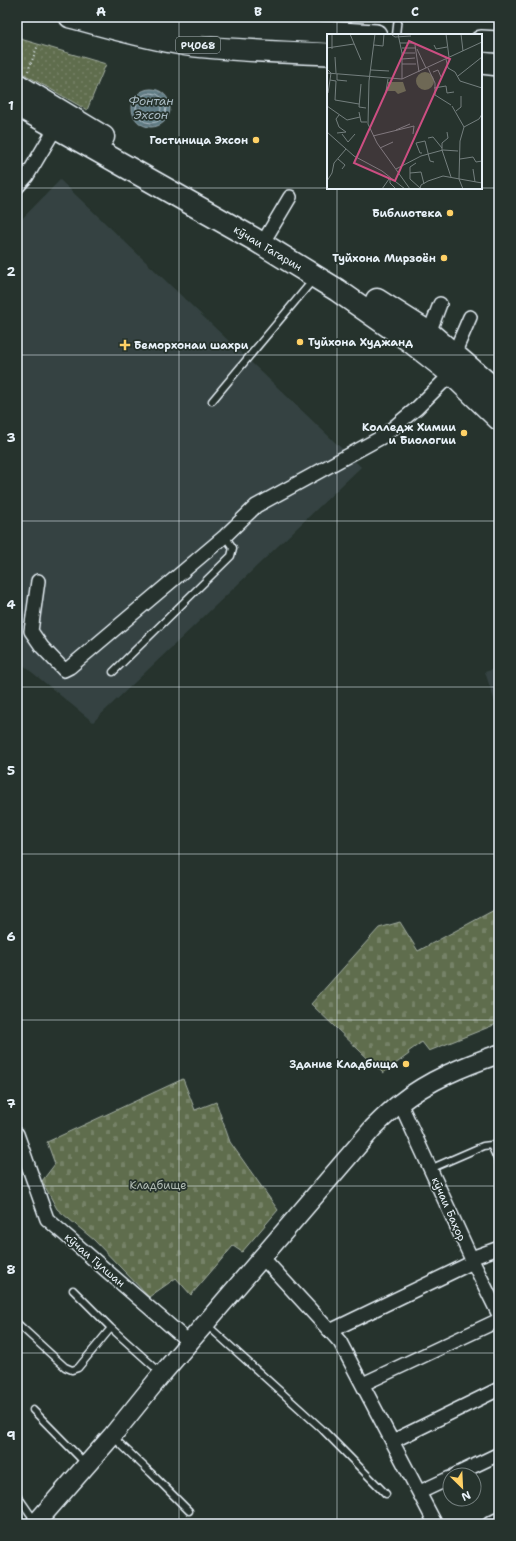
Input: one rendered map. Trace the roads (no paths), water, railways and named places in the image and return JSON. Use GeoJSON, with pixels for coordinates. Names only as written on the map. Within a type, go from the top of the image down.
{"type":"FeatureCollection","features":[{"type":"Feature","properties":{"kind":"highway","name":"кӯчаи Гагарин"},"geometry":{"type":"LineString","coordinates":[[22,80],[60,120],[315,277],[393,328],[456,363],[499,395]]}},
{"type":"Feature","properties":{"kind":"highway","name":"кӯчаи Гагарин"},"geometry":{"type":"LineString","coordinates":[[17,105],[60,120],[268,234],[429,333],[456,363],[499,419]]}},
{"type":"Feature","properties":{"kind":"main road","name":"РҶ068"},"geometry":{"type":"LineString","coordinates":[[70,17],[133,34],[189,45],[273,52],[327,54]]}},
{"type":"Feature","properties":{"kind":"main road","name":"РҶ068"},"geometry":{"type":"LineString","coordinates":[[140,17],[198,25],[358,34]]}},
{"type":"Feature","properties":{"kind":"main road"},"geometry":{"type":"LineString","coordinates":[[482,41],[499,42]]}},
{"type":"Feature","properties":{"kind":"main road"},"geometry":{"type":"LineString","coordinates":[[482,63],[499,64]]}},
{"type":"Feature","properties":{"kind":"main road"},"geometry":{"type":"LineString","coordinates":[[35,1523],[112,1436],[162,1374],[373,1128],[400,1103],[436,1080],[475,1062],[499,1054]]}},
{"type":"Feature","properties":{"kind":"street"},"geometry":{"type":"LineString","coordinates":[[17,187],[27,176],[60,120]]}},
{"type":"Feature","properties":{"kind":"street"},"geometry":{"type":"LineString","coordinates":[[268,234],[290,197]]}},
{"type":"Feature","properties":{"kind":"street"},"geometry":{"type":"LineString","coordinates":[[429,333],[440,304]]}},
{"type":"Feature","properties":{"kind":"street"},"geometry":{"type":"LineString","coordinates":[[38,581],[31,631],[42,647],[64,670],[70,667],[225,536],[256,506],[382,437],[417,408],[456,363],[470,317]]}},
{"type":"Feature","properties":{"kind":"street","name":"кӯчаи Баҳор"},"geometry":{"type":"LineString","coordinates":[[400,1103],[499,1315]]}},
{"type":"Feature","properties":{"kind":"street","name":"кӯчаи Гулшан"},"geometry":{"type":"LineString","coordinates":[[17,1134],[21,1163],[47,1219],[190,1343]]}},
{"type":"Feature","properties":{"kind":"street"},"geometry":{"type":"LineString","coordinates":[[330,1331],[499,1248]]}},
{"type":"Feature","properties":{"kind":"street"},"geometry":{"type":"LineString","coordinates":[[262,1258],[340,1342],[435,1523]]}},
{"type":"Feature","properties":{"kind":"street"},"geometry":{"type":"LineString","coordinates":[[363,1384],[499,1320]]}},
{"type":"Feature","properties":{"kind":"street"},"geometry":{"type":"LineString","coordinates":[[393,1441],[499,1389]]}},
{"type":"Feature","properties":{"kind":"street"},"geometry":{"type":"LineString","coordinates":[[472,1467],[499,1454]]}},
{"type":"Feature","properties":{"kind":"street"},"geometry":{"type":"LineString","coordinates":[[420,1492],[442,1482]]}},
{"type":"Feature","properties":{"kind":"street"},"geometry":{"type":"LineString","coordinates":[[489,1524],[499,1519]]}},
{"type":"Feature","properties":{"kind":"lane"},"geometry":{"type":"LineString","coordinates":[[396,34],[398,17]]}},
{"type":"Feature","properties":{"kind":"lane"},"geometry":{"type":"LineString","coordinates":[[212,401],[315,277]]}},
{"type":"Feature","properties":{"kind":"lane"},"geometry":{"type":"LineString","coordinates":[[113,672],[231,556],[233,548],[225,536]]}},
{"type":"Feature","properties":{"kind":"lane"},"geometry":{"type":"LineString","coordinates":[[430,1169],[483,1146],[491,1145],[499,1163]]}},
{"type":"Feature","properties":{"kind":"lane"},"geometry":{"type":"LineString","coordinates":[[73,1290],[111,1328],[162,1374]]}},
{"type":"Feature","properties":{"kind":"lane"},"geometry":{"type":"LineString","coordinates":[[17,1323],[65,1367],[72,1370],[78,1368],[111,1328]]}},
{"type":"Feature","properties":{"kind":"lane"},"geometry":{"type":"LineString","coordinates":[[206,1324],[322,1430],[386,1494]]}},
{"type":"Feature","properties":{"kind":"lane"},"geometry":{"type":"LineString","coordinates":[[32,1410],[86,1464]]}},
{"type":"Feature","properties":{"kind":"lane"},"geometry":{"type":"LineString","coordinates":[[112,1436],[189,1511]]}},
{"type":"Feature","properties":{"kind":"lane"},"geometry":{"type":"LineString","coordinates":[[17,1496],[35,1523]]}},
{"type":"Feature","properties":{"kind":"water","name":"Фонтан Эхсон"},"geometry":{"type":"Polygon","coordinates":[[[151,89],[161,92],[167,98],[170,108],[167,118],[161,124],[151,127],[141,124],[135,118],[132,108],[135,98],[141,92],[151,89]]]}},
{"type":"Feature","properties":{"kind":"place","name":"Гостиница Эхсон"},"geometry":{"type":"Point","coordinates":[256,140]}},
{"type":"Feature","properties":{"kind":"place","name":"Библиотека"},"geometry":{"type":"Point","coordinates":[450,213]}},
{"type":"Feature","properties":{"kind":"place","name":"Туйхона Мирзоён"},"geometry":{"type":"Point","coordinates":[444,258]}},
{"type":"Feature","properties":{"kind":"place","name":"Туйхона Худжанд"},"geometry":{"type":"Point","coordinates":[300,342]}},
{"type":"Feature","properties":{"kind":"place","name":"Беморхонаи шахри"},"geometry":{"type":"Point","coordinates":[125,345]}},
{"type":"Feature","properties":{"kind":"place","name":"Колледж Химии и Биологии"},"geometry":{"type":"Point","coordinates":[464,433]}},
{"type":"Feature","properties":{"kind":"place","name":"Здание Кладбища"},"geometry":{"type":"Point","coordinates":[406,1064]}},
{"type":"Feature","properties":{"kind":"park label","name":"Кладбище"},"geometry":{"type":"Point","coordinates":[158,1185]}}]}
